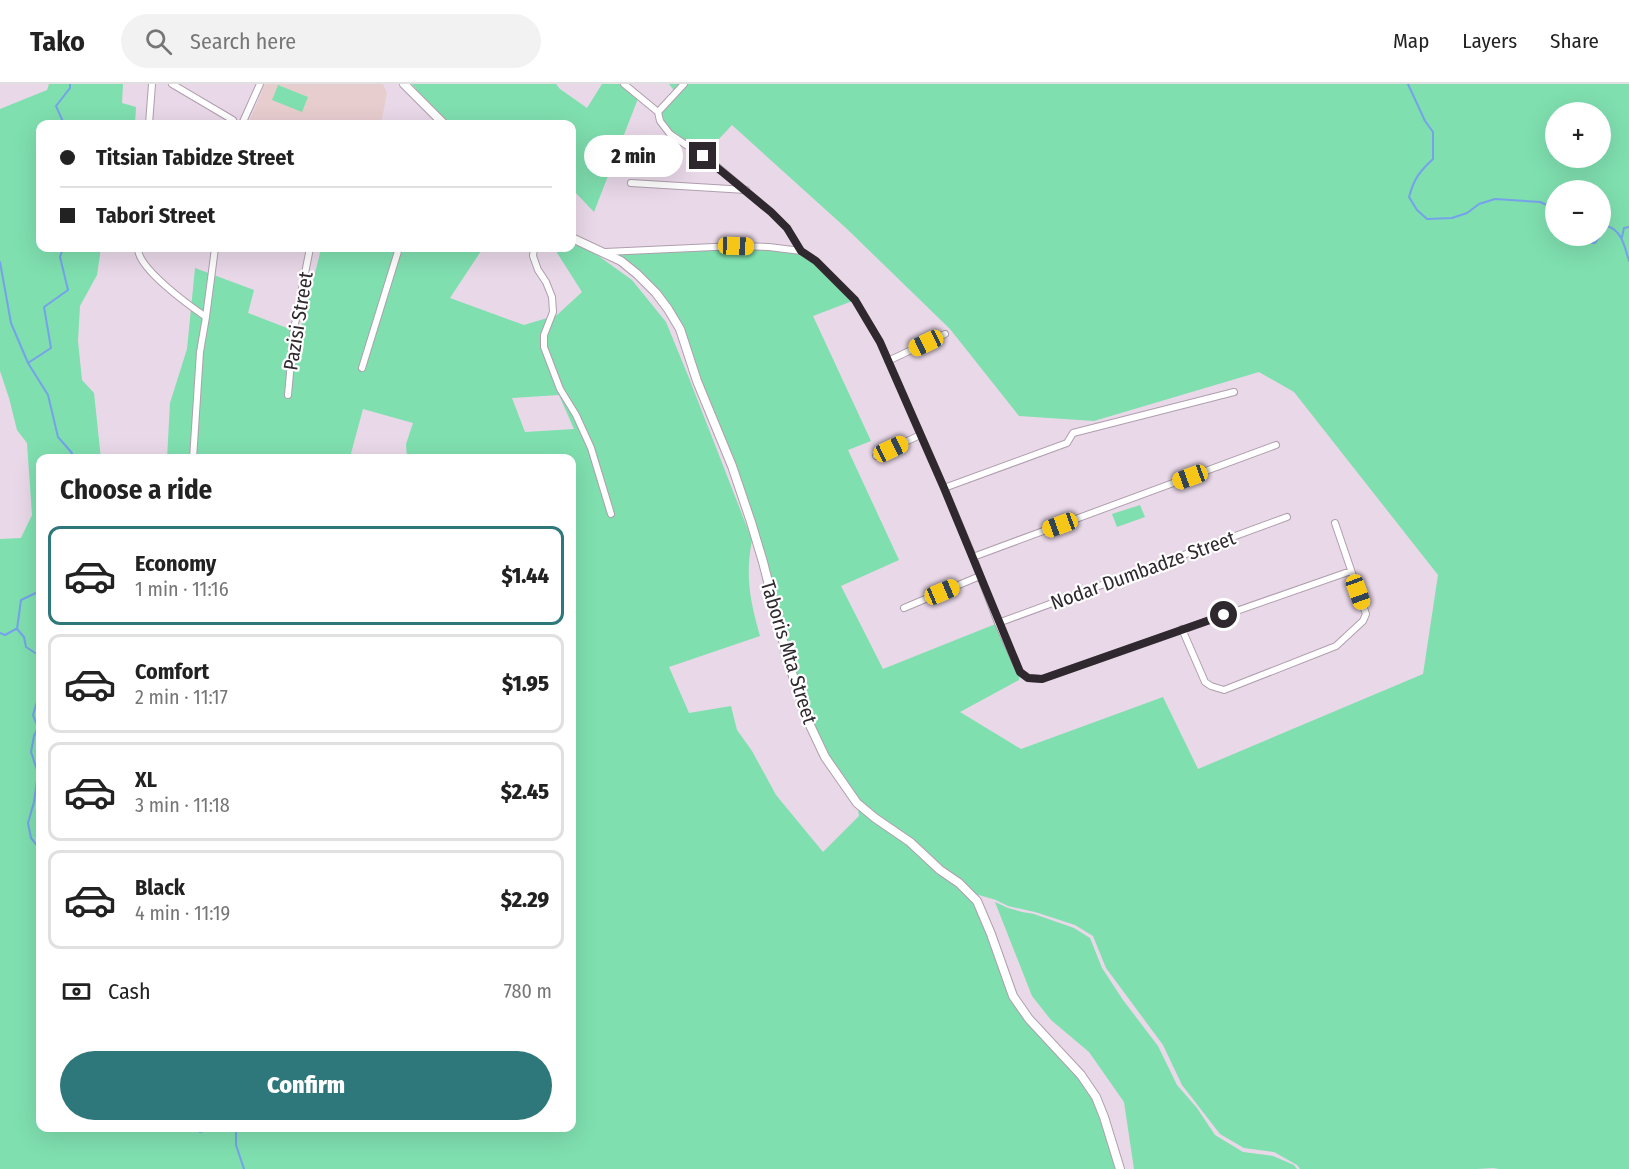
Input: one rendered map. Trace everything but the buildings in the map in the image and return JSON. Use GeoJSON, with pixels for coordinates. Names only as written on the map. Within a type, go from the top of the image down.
{"type":"FeatureCollection","features":[{"type":"Feature","properties":{"kind":"main road"},"geometry":{"type":"LineString","coordinates":[[404,84],[440,120]]}},
{"type":"Feature","properties":{"kind":"main road","name":"Taboris Mta Street"},"geometry":{"type":"LineString","coordinates":[[576,240],[604,252],[629,267],[656,293],[680,329],[697,381],[732,466],[751,522],[789,664],[808,721],[825,757],[857,803],[910,842],[940,870],[960,883],[977,902],[1013,996],[1029,1019],[1081,1075],[1096,1098],[1120,1169]]}},
{"type":"Feature","properties":{"kind":"street"},"geometry":{"type":"LineString","coordinates":[[148,120],[152,84]]}},
{"type":"Feature","properties":{"kind":"street"},"geometry":{"type":"LineString","coordinates":[[172,84],[233,120]]}},
{"type":"Feature","properties":{"kind":"street"},"geometry":{"type":"LineString","coordinates":[[244,120],[260,84]]}},
{"type":"Feature","properties":{"kind":"street"},"geometry":{"type":"LineString","coordinates":[[624,84],[658,112],[660,120],[670,134],[714,164],[787,228],[801,251],[816,261],[855,300],[880,342],[973,557],[998,623],[1020,672],[1028,678],[1042,679],[1351,571]]}},
{"type":"Feature","properties":{"kind":"street"},"geometry":{"type":"LineString","coordinates":[[658,112],[684,84]]}},
{"type":"Feature","properties":{"kind":"street"},"geometry":{"type":"LineString","coordinates":[[631,183],[746,190]]}},
{"type":"Feature","properties":{"kind":"street"},"geometry":{"type":"LineString","coordinates":[[604,252],[736,246],[801,251]]}},
{"type":"Feature","properties":{"kind":"street"},"geometry":{"type":"LineString","coordinates":[[138,252],[143,263],[175,295],[206,317]]}},
{"type":"Feature","properties":{"kind":"street"},"geometry":{"type":"LineString","coordinates":[[193,454],[200,352],[214,252]]}},
{"type":"Feature","properties":{"kind":"street","name":"Pazisi Street"},"geometry":{"type":"LineString","coordinates":[[288,395],[294,329],[309,252]]}},
{"type":"Feature","properties":{"kind":"street"},"geometry":{"type":"LineString","coordinates":[[362,368],[398,252]]}},
{"type":"Feature","properties":{"kind":"street"},"geometry":{"type":"LineString","coordinates":[[534,252],[537,270],[546,282],[552,297],[553,312],[544,335],[544,347],[560,388],[576,415],[591,448],[611,514]]}},
{"type":"Feature","properties":{"kind":"street"},"geometry":{"type":"LineString","coordinates":[[888,361],[945,334]]}},
{"type":"Feature","properties":{"kind":"street"},"geometry":{"type":"LineString","coordinates":[[944,488],[1067,442],[1073,433],[1234,392]]}},
{"type":"Feature","properties":{"kind":"street"},"geometry":{"type":"LineString","coordinates":[[876,456],[920,435]]}},
{"type":"Feature","properties":{"kind":"street"},"geometry":{"type":"LineString","coordinates":[[973,557],[1276,445]]}},
{"type":"Feature","properties":{"kind":"street","name":"Nodar Dumbadze Street"},"geometry":{"type":"LineString","coordinates":[[998,623],[1287,517]]}},
{"type":"Feature","properties":{"kind":"street"},"geometry":{"type":"LineString","coordinates":[[1182,629],[1205,682],[1219,689],[1230,689],[1336,646],[1363,621],[1366,614],[1335,523]]}},
{"type":"Feature","properties":{"kind":"street"},"geometry":{"type":"LineString","coordinates":[[904,608],[980,576]]}},
{"type":"Feature","properties":{"kind":"shaded area"},"geometry":{"type":"Polygon","coordinates":[[[265,84],[383,84],[387,93],[382,120],[250,120],[265,84]]]}},
{"type":"Feature","properties":{"kind":"green space"},"geometry":{"type":"Polygon","coordinates":[[[49,84],[123,84],[122,103],[136,107],[135,120],[36,120],[36,252],[100,252],[97,275],[80,306],[78,341],[82,380],[94,393],[100,454],[36,454],[36,1132],[576,1132],[576,454],[407,454],[406,444],[413,423],[363,409],[351,454],[167,454],[170,403],[187,349],[195,268],[254,290],[248,313],[300,333],[320,252],[480,252],[450,298],[524,325],[557,315],[582,292],[557,252],[576,252],[576,244],[593,252],[632,280],[666,322],[752,540],[749,565],[750,588],[760,636],[669,667],[689,713],[731,706],[737,730],[752,751],[776,795],[823,852],[859,816],[857,803],[808,721],[763,562],[689,354],[656,293],[604,252],[736,246],[801,251],[855,300],[813,316],[871,441],[848,450],[899,560],[841,586],[883,669],[998,623],[1020,672],[1019,680],[960,712],[1021,749],[1163,697],[1198,769],[1423,674],[1438,575],[1294,392],[1259,372],[1094,421],[1019,416],[950,329],[847,229],[732,125],[703,156],[670,134],[658,112],[676,93],[669,84],[1629,84],[1629,1169],[1300,1169],[1274,1152],[1244,1148],[1220,1134],[1182,1085],[1163,1045],[1106,968],[1093,936],[1075,925],[972,893],[1011,993],[1099,1097],[1120,1169],[0,1169],[0,539],[21,538],[32,515],[27,443],[17,430],[0,371],[0,109],[47,90],[49,84]],[[559,395],[512,398],[525,432],[574,429],[559,395]]]}},
{"type":"Feature","properties":{"kind":"green space"},"geometry":{"type":"Polygon","coordinates":[[[412,84],[556,84],[587,108],[602,84],[624,84],[639,96],[594,212],[576,193],[576,120],[441,120],[412,84]]]}},
{"type":"Feature","properties":{"kind":"green space"},"geometry":{"type":"Polygon","coordinates":[[[278,85],[308,97],[302,112],[272,100],[278,85]]]}},
{"type":"Feature","properties":{"kind":"green space"},"geometry":{"type":"Polygon","coordinates":[[[1140,505],[1145,517],[1117,527],[1112,514],[1140,505]]]}},
{"type":"Feature","properties":{"kind":"green space"},"geometry":{"type":"Polygon","coordinates":[[[995,902],[1074,928],[1090,938],[1102,968],[1158,1046],[1177,1085],[1197,1108],[1215,1135],[1243,1152],[1273,1156],[1294,1165],[1297,1169],[1134,1169],[1124,1102],[1089,1052],[1051,1020],[1032,996],[995,902]]]}},
{"type":"Feature","properties":{"kind":"waterway"},"geometry":{"type":"LineString","coordinates":[[62,120],[56,106],[70,88],[70,84]]}},
{"type":"Feature","properties":{"kind":"waterway"},"geometry":{"type":"LineString","coordinates":[[1408,84],[1425,121],[1433,132],[1433,159],[1418,176],[1409,197],[1417,210],[1427,219],[1452,218],[1467,213],[1479,204],[1495,199],[1545,204]]}},
{"type":"Feature","properties":{"kind":"waterway"},"geometry":{"type":"LineString","coordinates":[[1622,237],[1624,228],[1629,227]]}},
{"type":"Feature","properties":{"kind":"waterway"},"geometry":{"type":"LineString","coordinates":[[1611,228],[1622,240],[1629,261]]}},
{"type":"Feature","properties":{"kind":"waterway"},"geometry":{"type":"LineString","coordinates":[[62,252],[60,257],[68,290],[44,307],[51,348],[28,363],[48,395],[58,437],[71,454]]}},
{"type":"Feature","properties":{"kind":"waterway"},"geometry":{"type":"LineString","coordinates":[[0,262],[11,323],[28,363]]}},
{"type":"Feature","properties":{"kind":"waterway"},"geometry":{"type":"LineString","coordinates":[[17,629],[21,600],[36,593]]}},
{"type":"Feature","properties":{"kind":"waterway"},"geometry":{"type":"LineString","coordinates":[[0,633],[5,635],[16,629]]}},
{"type":"Feature","properties":{"kind":"waterway"},"geometry":{"type":"LineString","coordinates":[[17,629],[24,637],[26,647],[36,653]]}},
{"type":"Feature","properties":{"kind":"waterway"},"geometry":{"type":"LineString","coordinates":[[36,705],[33,715],[36,723]]}},
{"type":"Feature","properties":{"kind":"waterway"},"geometry":{"type":"LineString","coordinates":[[36,732],[31,752],[36,767]]}},
{"type":"Feature","properties":{"kind":"waterway"},"geometry":{"type":"LineString","coordinates":[[36,788],[28,823],[31,838],[36,844]]}},
{"type":"Feature","properties":{"kind":"waterway"},"geometry":{"type":"LineString","coordinates":[[236,1132],[236,1145],[244,1169]]}},
{"type":"Feature","properties":{"kind":"route"},"geometry":{"type":"LineString","coordinates":[[703,156],[771,212],[787,228],[801,251],[816,261],[855,300],[880,342],[944,488],[1020,672],[1028,678],[1042,679],[1224,615]]}}]}
